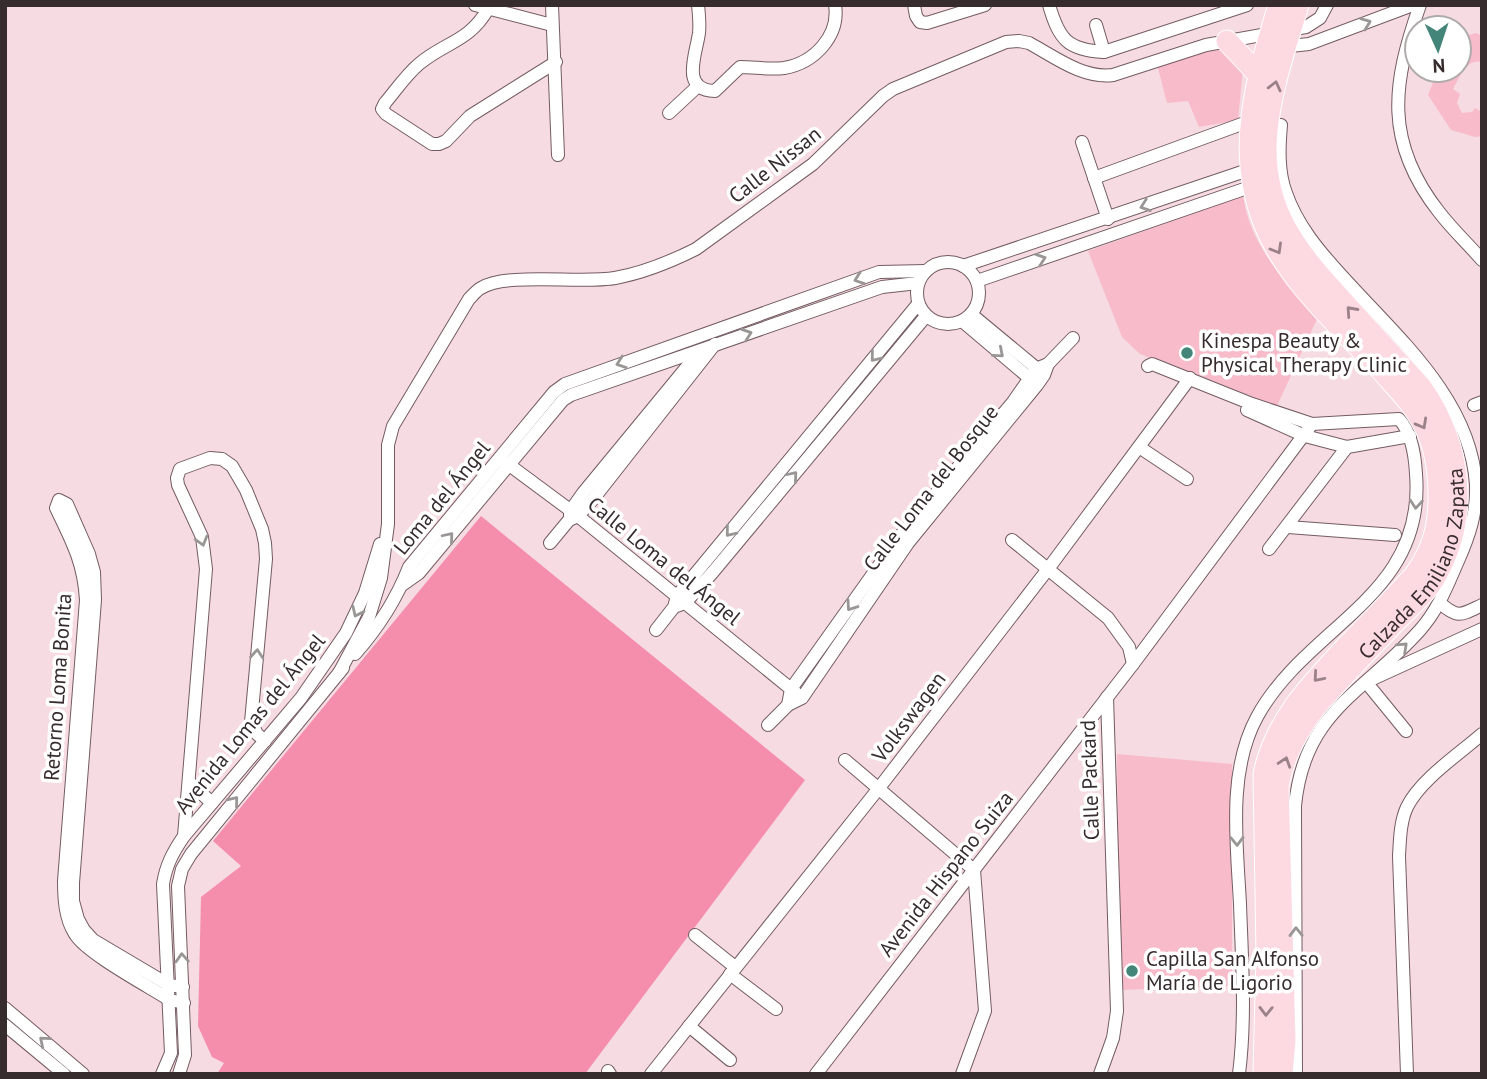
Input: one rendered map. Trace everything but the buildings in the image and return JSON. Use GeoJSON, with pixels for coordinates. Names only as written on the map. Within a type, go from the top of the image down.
{"type":"FeatureCollection","features":[{"type":"Feature","properties":{"kind":"main road","name":"Calzada Emiliano Zapata"},"geometry":{"type":"LineString","coordinates":[[1279,5],[1276,82],[1267,129],[1267,170],[1273,199],[1286,230],[1305,260],[1421,387],[1436,409],[1453,455],[1458,499],[1452,538],[1433,580],[1317,705],[1301,726],[1282,768],[1278,785],[1285,1040],[1282,1074]]}},
{"type":"Feature","properties":{"kind":"main road","name":"Calzada Emiliano Zapata"},"geometry":{"type":"LineString","coordinates":[[1264,1074],[1267,955],[1264,786],[1269,753],[1291,709],[1423,564],[1431,550],[1437,529],[1439,481],[1435,454],[1424,425],[1403,394],[1300,283],[1277,251],[1263,222],[1252,177],[1250,121],[1258,74],[1298,5]]}},
{"type":"Feature","properties":{"kind":"main road"},"geometry":{"type":"LineString","coordinates":[[1234,40],[1258,74]]}},
{"type":"Feature","properties":{"kind":"street"},"geometry":{"type":"LineString","coordinates":[[475,5],[552,25]]}},
{"type":"Feature","properties":{"kind":"street"},"geometry":{"type":"LineString","coordinates":[[552,5],[558,155]]}},
{"type":"Feature","properties":{"kind":"street"},"geometry":{"type":"LineString","coordinates":[[698,5],[699,30],[692,71],[698,86],[706,91],[715,91],[721,87],[740,67],[785,68],[802,63],[817,53],[827,41],[834,27],[835,5]]}},
{"type":"Feature","properties":{"kind":"street"},"geometry":{"type":"LineString","coordinates":[[914,5],[920,22],[937,22],[983,6]]}},
{"type":"Feature","properties":{"kind":"street"},"geometry":{"type":"LineString","coordinates":[[1049,5],[1062,39],[1088,51],[1104,52],[1247,5]]}},
{"type":"Feature","properties":{"kind":"street"},"geometry":{"type":"LineString","coordinates":[[1278,40],[1313,24],[1327,5]]}},
{"type":"Feature","properties":{"kind":"street"},"geometry":{"type":"LineString","coordinates":[[1278,40],[1309,44],[1413,5]]}},
{"type":"Feature","properties":{"kind":"street"},"geometry":{"type":"LineString","coordinates":[[1420,5],[1409,35],[1397,101],[1397,122],[1403,149],[1438,211],[1482,260]]}},
{"type":"Feature","properties":{"kind":"street"},"geometry":{"type":"LineString","coordinates":[[488,7],[471,33],[418,65],[385,103],[382,109],[386,114],[432,144],[439,144],[446,141],[470,116],[556,62]]}},
{"type":"Feature","properties":{"kind":"street"},"geometry":{"type":"LineString","coordinates":[[1096,25],[1104,52]]}},
{"type":"Feature","properties":{"kind":"street","name":"Calle Nissan"},"geometry":{"type":"LineString","coordinates":[[388,524],[389,435],[419,379],[469,299],[480,288],[508,281],[595,281],[616,278],[649,270],[681,257],[813,164],[883,96],[903,84],[1006,42],[1029,43],[1089,75],[1101,76],[1113,75],[1206,45],[1234,40],[1278,40]]}},
{"type":"Feature","properties":{"kind":"street"},"geometry":{"type":"LineString","coordinates":[[529,80],[556,87]]}},
{"type":"Feature","properties":{"kind":"street"},"geometry":{"type":"LineString","coordinates":[[669,113],[698,86]]}},
{"type":"Feature","properties":{"kind":"street"},"geometry":{"type":"LineString","coordinates":[[1094,178],[1250,121]]}},
{"type":"Feature","properties":{"kind":"street"},"geometry":{"type":"LineString","coordinates":[[1281,125],[1280,169],[1285,192],[1296,216],[1320,252],[1423,367],[1450,404],[1471,450],[1476,489],[1473,523],[1440,603],[1420,630],[1328,716],[1300,771],[1296,789],[1296,1074]]}},
{"type":"Feature","properties":{"kind":"street"},"geometry":{"type":"LineString","coordinates":[[1082,142],[1108,219]]}},
{"type":"Feature","properties":{"kind":"street"},"geometry":{"type":"LineString","coordinates":[[963,266],[977,281],[979,298],[967,317],[945,324],[926,316],[918,304],[918,283],[926,271],[944,262],[963,266],[1226,178],[1252,177]]}},
{"type":"Feature","properties":{"kind":"street"},"geometry":{"type":"LineString","coordinates":[[977,281],[1232,193],[1252,177]]}},
{"type":"Feature","properties":{"kind":"street"},"geometry":{"type":"LineString","coordinates":[[1226,178],[1232,193]]}},
{"type":"Feature","properties":{"kind":"street","name":"Loma del Ángel"},"geometry":{"type":"LineString","coordinates":[[402,586],[419,573],[563,400],[658,358],[708,332],[879,272],[926,271]]}},
{"type":"Feature","properties":{"kind":"street","name":"Loma del Ángel"},"geometry":{"type":"LineString","coordinates":[[402,586],[409,567],[554,392],[565,383],[708,347],[882,287],[918,283]]}},
{"type":"Feature","properties":{"kind":"street"},"geometry":{"type":"LineString","coordinates":[[656,630],[918,304]]}},
{"type":"Feature","properties":{"kind":"street"},"geometry":{"type":"LineString","coordinates":[[679,602],[926,316]]}},
{"type":"Feature","properties":{"kind":"street"},"geometry":{"type":"LineString","coordinates":[[967,317],[1039,374]]}},
{"type":"Feature","properties":{"kind":"street"},"geometry":{"type":"LineString","coordinates":[[550,543],[722,328]]}},
{"type":"Feature","properties":{"kind":"street"},"geometry":{"type":"LineString","coordinates":[[573,515],[672,384],[708,347],[708,332]]}},
{"type":"Feature","properties":{"kind":"street"},"geometry":{"type":"LineString","coordinates":[[788,705],[791,689],[900,536],[1013,402],[1073,338]]}},
{"type":"Feature","properties":{"kind":"street"},"geometry":{"type":"LineString","coordinates":[[658,358],[672,384]]}},
{"type":"Feature","properties":{"kind":"street","name":"Calle Loma del Bosque"},"geometry":{"type":"LineString","coordinates":[[802,698],[908,543],[1039,374]]}},
{"type":"Feature","properties":{"kind":"street"},"geometry":{"type":"LineString","coordinates":[[1188,381],[1312,424],[1395,419],[1402,422],[1410,436],[1418,495],[1415,524],[1406,546],[1389,573],[1369,597],[1301,661],[1265,703],[1248,737],[1238,782],[1236,836],[1243,974],[1239,1074]]}},
{"type":"Feature","properties":{"kind":"street"},"geometry":{"type":"LineString","coordinates":[[1188,381],[1305,436],[1348,447],[1410,436]]}},
{"type":"Feature","properties":{"kind":"street","name":"Volkswagen"},"geometry":{"type":"LineString","coordinates":[[651,1074],[879,788],[1048,569],[1188,381]]}},
{"type":"Feature","properties":{"kind":"street","name":"Calle Packard"},"geometry":{"type":"LineString","coordinates":[[1100,1074],[1113,1038],[1117,1012],[1107,697],[1312,424]]}},
{"type":"Feature","properties":{"kind":"street"},"geometry":{"type":"LineString","coordinates":[[1139,447],[1187,479]]}},
{"type":"Feature","properties":{"kind":"street"},"geometry":{"type":"LineString","coordinates":[[1269,549],[1348,447]]}},
{"type":"Feature","properties":{"kind":"street","name":"Calle Loma del Ángel"},"geometry":{"type":"LineString","coordinates":[[499,457],[802,698]]}},
{"type":"Feature","properties":{"kind":"street"},"geometry":{"type":"LineString","coordinates":[[184,836],[205,552],[202,537],[177,478],[180,469],[210,458],[222,459],[232,466],[246,490],[265,543],[251,722],[257,734],[265,741]]}},
{"type":"Feature","properties":{"kind":"street","name":"Retorno Loma Bonita"},"geometry":{"type":"LineString","coordinates":[[183,987],[169,985],[93,940],[78,919],[73,901],[94,581],[89,554],[67,504],[59,500],[56,508],[80,558],[85,575],[86,600],[67,829],[64,902],[75,935],[87,947],[170,1000],[184,1003]]}},
{"type":"Feature","properties":{"kind":"street"},"geometry":{"type":"LineString","coordinates":[[325,664],[339,673],[369,617],[377,594],[388,524]]}},
{"type":"Feature","properties":{"kind":"street","name":"Avenida Lomas del Ángel"},"geometry":{"type":"LineString","coordinates":[[169,985],[163,884],[166,867],[184,836],[265,741],[325,664],[357,614],[388,524]]}},
{"type":"Feature","properties":{"kind":"street"},"geometry":{"type":"LineString","coordinates":[[1288,527],[1395,535]]}},
{"type":"Feature","properties":{"kind":"street"},"geometry":{"type":"LineString","coordinates":[[1012,540],[1108,618],[1129,647],[1133,664]]}},
{"type":"Feature","properties":{"kind":"street","name":"Avenida Lomas del Ángel"},"geometry":{"type":"LineString","coordinates":[[179,1074],[185,1055],[178,886],[182,869],[191,854],[367,639],[402,586]]}},
{"type":"Feature","properties":{"kind":"street"},"geometry":{"type":"LineString","coordinates":[[1440,603],[1452,614],[1461,615],[1482,605]]}},
{"type":"Feature","properties":{"kind":"street"},"geometry":{"type":"LineString","coordinates":[[1366,682],[1482,629]]}},
{"type":"Feature","properties":{"kind":"street"},"geometry":{"type":"LineString","coordinates":[[1366,682],[1406,731]]}},
{"type":"Feature","properties":{"kind":"street","name":"Avenida Hispano Suiza"},"geometry":{"type":"LineString","coordinates":[[816,1074],[1107,697]]}},
{"type":"Feature","properties":{"kind":"street"},"geometry":{"type":"LineString","coordinates":[[768,724],[788,705],[802,698]]}},
{"type":"Feature","properties":{"kind":"street"},"geometry":{"type":"LineString","coordinates":[[1407,1074],[1399,856],[1401,828],[1407,807],[1433,776],[1482,734]]}},
{"type":"Feature","properties":{"kind":"street"},"geometry":{"type":"LineString","coordinates":[[845,760],[974,870],[985,1011],[962,1074]]}},
{"type":"Feature","properties":{"kind":"street"},"geometry":{"type":"LineString","coordinates":[[189,782],[212,803]]}},
{"type":"Feature","properties":{"kind":"street"},"geometry":{"type":"LineString","coordinates":[[695,935],[776,1009]]}},
{"type":"Feature","properties":{"kind":"street"},"geometry":{"type":"LineString","coordinates":[[162,1074],[171,1053],[169,985]]}},
{"type":"Feature","properties":{"kind":"street"},"geometry":{"type":"LineString","coordinates":[[5,1008],[83,1074]]}},
{"type":"Feature","properties":{"kind":"street"},"geometry":{"type":"LineString","coordinates":[[5,1025],[64,1074]]}},
{"type":"Feature","properties":{"kind":"street"},"geometry":{"type":"LineString","coordinates":[[689,1026],[730,1059]]}},
{"type":"Feature","properties":{"kind":"shaded area"},"geometry":{"type":"Polygon","coordinates":[[[1473,34],[1482,36],[1482,62],[1473,63],[1473,34]]]}},
{"type":"Feature","properties":{"kind":"shaded area"},"geometry":{"type":"Polygon","coordinates":[[[1213,45],[1234,51],[1243,68],[1238,120],[1199,127],[1188,101],[1167,103],[1157,64],[1213,45]]]}},
{"type":"Feature","properties":{"kind":"shaded area"},"geometry":{"type":"Polygon","coordinates":[[[1432,84],[1456,84],[1453,89],[1460,94],[1457,103],[1462,113],[1472,112],[1475,108],[1482,112],[1482,136],[1475,137],[1451,130],[1428,95],[1432,84]]]}},
{"type":"Feature","properties":{"kind":"shaded area"},"geometry":{"type":"Polygon","coordinates":[[[1243,196],[1253,231],[1261,247],[1317,319],[1277,406],[1140,354],[1122,337],[1088,251],[1243,196]]]}},
{"type":"Feature","properties":{"kind":"shaded area"},"geometry":{"type":"Polygon","coordinates":[[[481,516],[805,780],[585,1074],[217,1074],[224,1063],[212,1057],[198,1026],[201,897],[241,866],[213,841],[481,516]]]}},
{"type":"Feature","properties":{"kind":"shaded area"},"geometry":{"type":"Polygon","coordinates":[[[1117,754],[1232,764],[1232,986],[1119,990],[1117,754]]]}},
{"type":"Feature","properties":{"kind":"place","name":"Kinespa Beauty & Physical Therapy Clinic"},"geometry":{"type":"Point","coordinates":[1187,353]}},
{"type":"Feature","properties":{"kind":"place","name":"Capilla San Alfonso María de Ligorio"},"geometry":{"type":"Point","coordinates":[1132,971]}}]}
